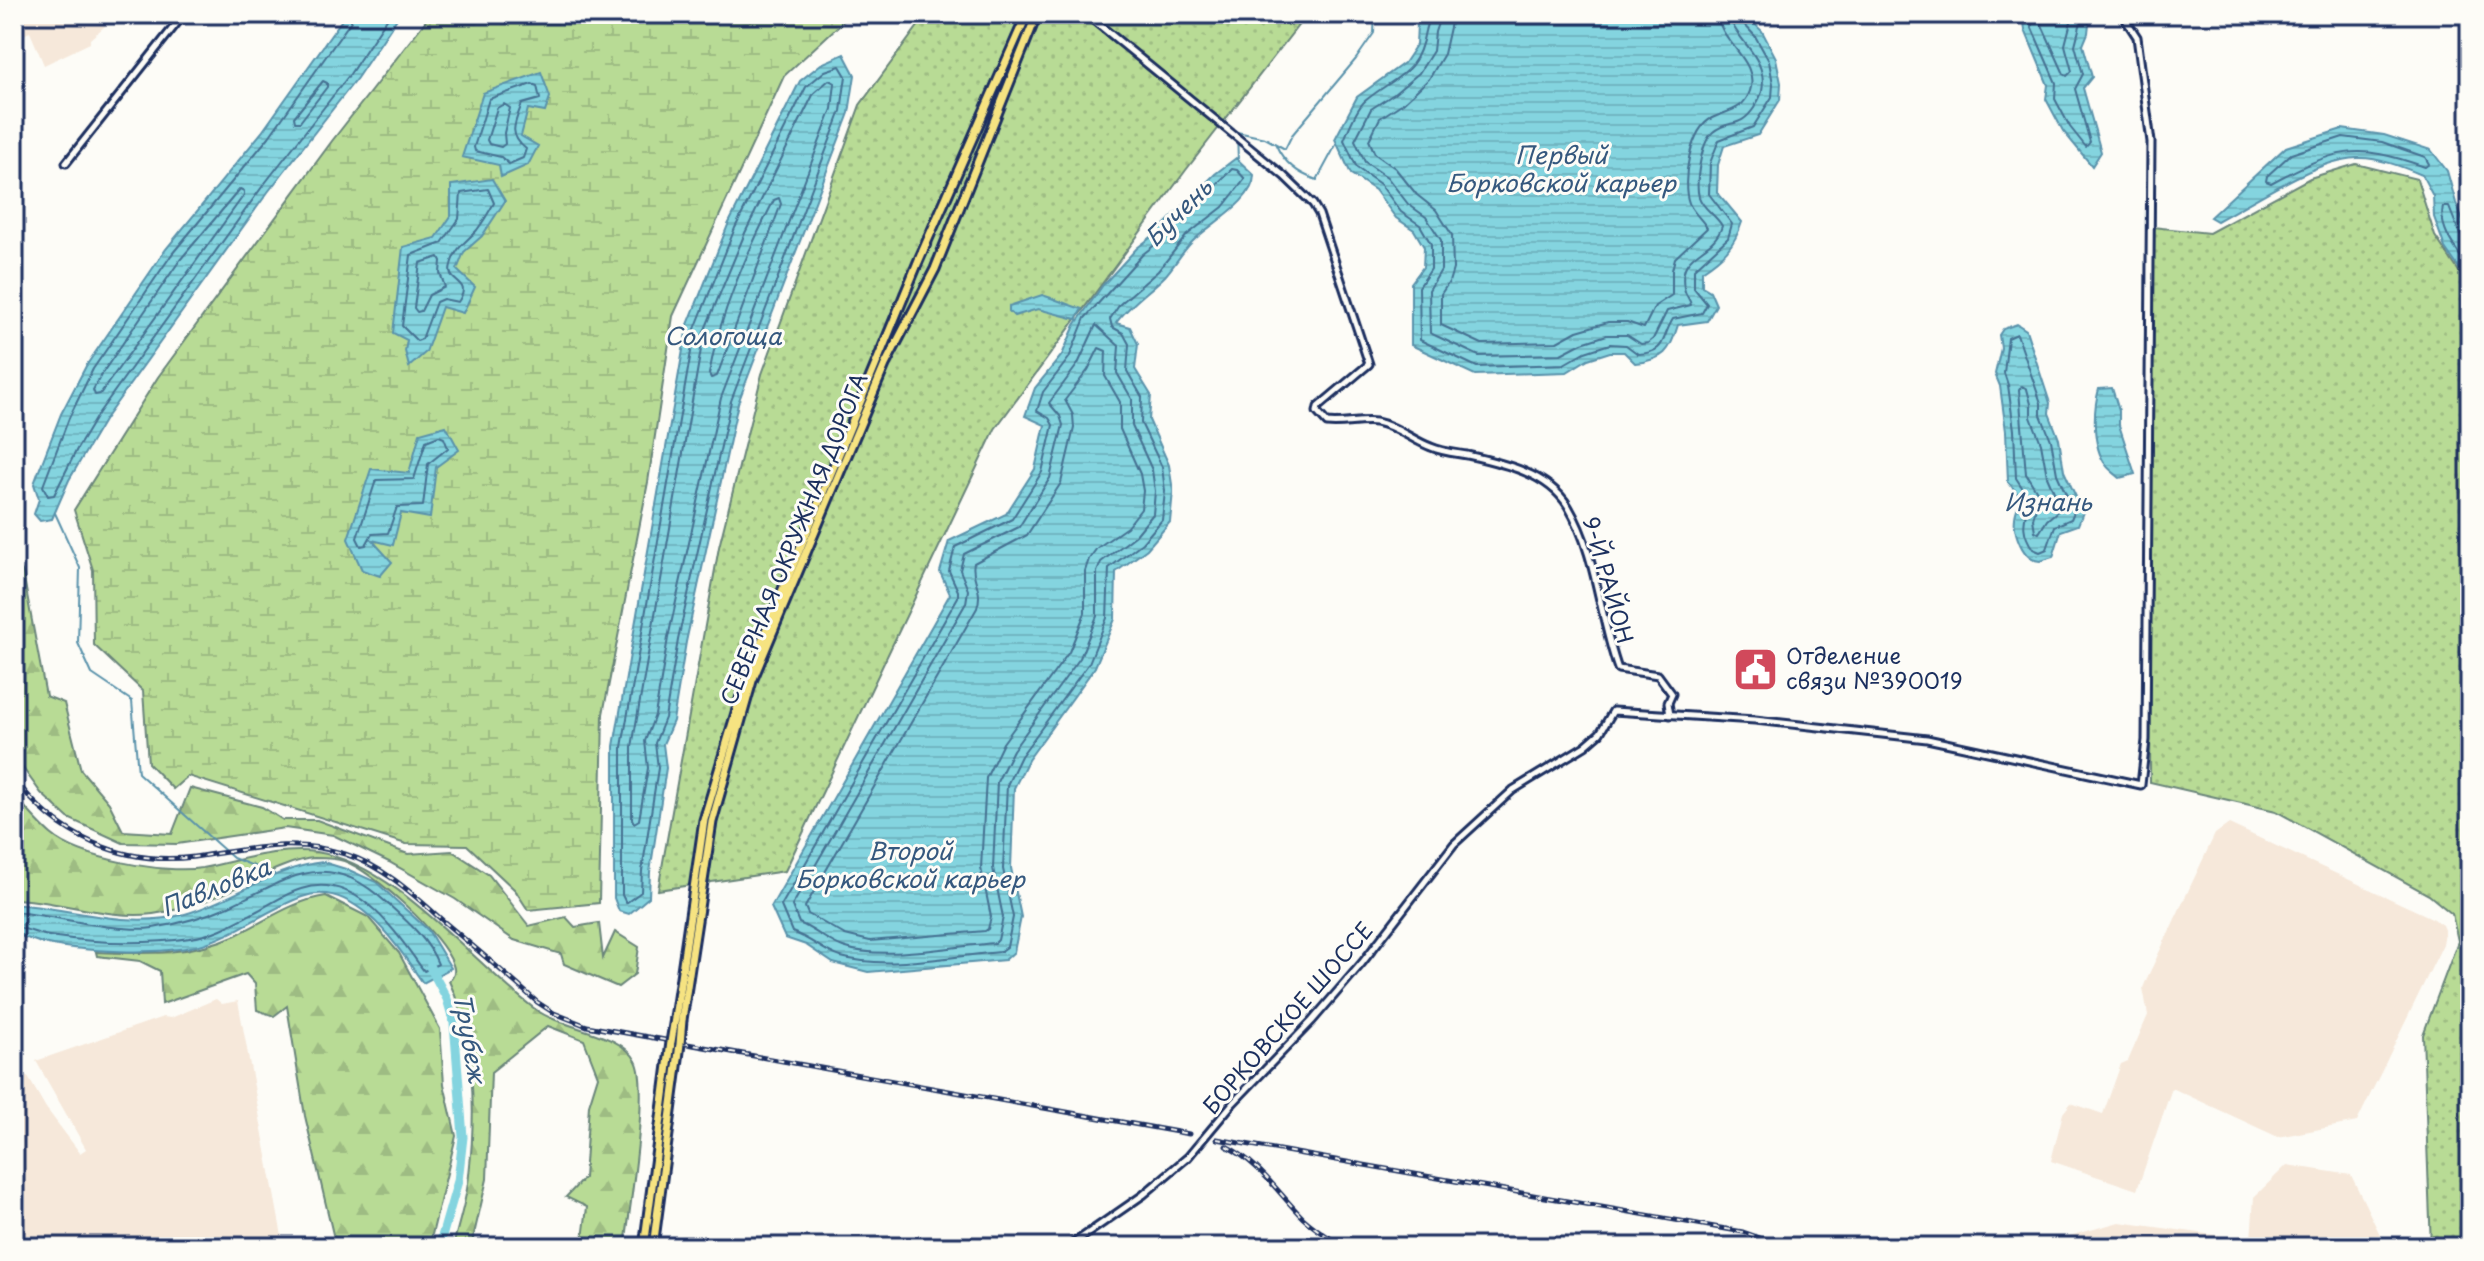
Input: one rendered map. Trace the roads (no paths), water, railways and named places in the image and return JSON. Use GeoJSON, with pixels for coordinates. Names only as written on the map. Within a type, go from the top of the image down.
{"type":"FeatureCollection","features":[{"type":"Feature","properties":{"kind":"main road","name":"СЕВЕРНАЯ ОКРУЖНАЯ ДОРОГА"},"geometry":{"type":"LineString","coordinates":[[653,1247],[704,820],[746,679],[918,262],[1027,14]]}},
{"type":"Feature","properties":{"kind":"main road","name":"СЕВЕРНАЯ ОКРУЖНАЯ ДОРОГА"},"geometry":{"type":"LineString","coordinates":[[679,1019],[712,822],[752,681],[885,365],[935,269],[1037,14]]}},
{"type":"Feature","properties":{"kind":"main road"},"geometry":{"type":"LineString","coordinates":[[918,262],[917,270],[922,275],[930,275],[935,269]]}},
{"type":"Feature","properties":{"kind":"main road","name":"СЕВЕРНАЯ ОКРУЖНАЯ ДОРОГА"},"geometry":{"type":"LineString","coordinates":[[644,1247],[676,1043]]}},
{"type":"Feature","properties":{"kind":"street"},"geometry":{"type":"LineString","coordinates":[[66,163],[184,14]]}},
{"type":"Feature","properties":{"kind":"street","name":"9-Й РАЙОН"},"geometry":{"type":"LineString","coordinates":[[1086,14],[1302,193],[1319,214],[1369,364],[1318,407],[1317,412],[1327,423],[1374,422],[1392,426],[1433,449],[1499,462],[1542,480],[1570,509],[1587,554],[1618,669],[1658,675],[1672,694],[1668,703],[1670,715]]}},
{"type":"Feature","properties":{"kind":"street"},"geometry":{"type":"LineString","coordinates":[[1670,715],[1809,725],[1927,739],[2141,785],[2146,740],[2151,142],[2137,37],[2122,14]]}},
{"type":"Feature","properties":{"kind":"street","name":"БОРКОВСКОЕ ШОССЕ"},"geometry":{"type":"LineString","coordinates":[[1068,1247],[1143,1195],[1202,1144],[1233,1103],[1312,1021],[1362,963],[1454,844],[1513,790],[1585,746],[1600,733],[1613,711],[1670,715]]}},
{"type":"Feature","properties":{"kind":"water"},"geometry":{"type":"Polygon","coordinates":[[[346,14],[400,14],[357,78],[268,192],[105,419],[69,480],[52,519],[40,521],[34,514],[39,499],[34,484],[61,414],[86,366],[166,249],[262,132],[346,14]]]}},
{"type":"Feature","properties":{"kind":"water","name":"Первый Борковской карьер"},"geometry":{"type":"Polygon","coordinates":[[[1426,14],[1744,14],[1762,31],[1776,58],[1781,83],[1780,100],[1758,135],[1724,146],[1718,165],[1717,192],[1742,222],[1727,251],[1702,271],[1702,286],[1710,291],[1716,305],[1707,321],[1678,325],[1669,348],[1653,360],[1635,363],[1624,352],[1610,352],[1588,359],[1567,372],[1475,375],[1411,345],[1411,283],[1423,267],[1424,247],[1414,230],[1396,218],[1375,190],[1351,174],[1335,139],[1357,97],[1404,63],[1416,45],[1417,24],[1426,14]]]}},
{"type":"Feature","properties":{"kind":"water"},"geometry":{"type":"Polygon","coordinates":[[[2023,14],[2090,14],[2083,45],[2092,77],[2083,88],[2101,152],[2092,166],[2063,131],[2046,99],[2048,85],[2025,30],[2023,14]]]}},
{"type":"Feature","properties":{"kind":"water","name":"Сологоща"},"geometry":{"type":"Polygon","coordinates":[[[844,54],[855,75],[849,113],[738,403],[686,642],[673,721],[663,744],[666,768],[649,897],[629,914],[619,911],[614,898],[614,746],[687,327],[728,225],[800,81],[821,64],[844,54]]]}},
{"type":"Feature","properties":{"kind":"water"},"geometry":{"type":"Polygon","coordinates":[[[541,72],[550,97],[545,112],[528,109],[521,136],[538,146],[528,165],[501,177],[499,165],[462,157],[483,93],[541,72]]]}},
{"type":"Feature","properties":{"kind":"water"},"geometry":{"type":"Polygon","coordinates":[[[2342,129],[2384,135],[2431,150],[2447,171],[2470,239],[2470,284],[2445,248],[2434,217],[2433,196],[2422,175],[2382,161],[2365,158],[2340,160],[2285,183],[2217,221],[2210,217],[2286,147],[2342,129]]]}},
{"type":"Feature","properties":{"kind":"water","name":"Второй Борковской карьер"},"geometry":{"type":"Polygon","coordinates":[[[1236,158],[1254,175],[1247,194],[1192,242],[1165,276],[1116,323],[1130,327],[1138,344],[1135,369],[1151,395],[1149,420],[1169,465],[1173,491],[1170,522],[1147,549],[1116,572],[1115,619],[1095,667],[1028,760],[1014,788],[1011,868],[1021,917],[1014,952],[1005,960],[868,972],[833,963],[806,945],[785,938],[771,907],[950,594],[940,572],[949,541],[1006,514],[1035,469],[1045,425],[1025,416],[1035,388],[1062,355],[1075,325],[1103,285],[1137,248],[1236,158]]]}},
{"type":"Feature","properties":{"kind":"water"},"geometry":{"type":"Polygon","coordinates":[[[492,179],[505,201],[482,236],[464,252],[457,270],[475,287],[463,313],[442,307],[426,352],[409,367],[405,351],[407,340],[393,333],[403,247],[436,238],[451,216],[451,185],[492,179]]]}},
{"type":"Feature","properties":{"kind":"water"},"geometry":{"type":"Polygon","coordinates":[[[1042,295],[1082,309],[1076,319],[1038,309],[1014,316],[1009,311],[1009,306],[1042,295]]]}},
{"type":"Feature","properties":{"kind":"water","name":"Изнань"},"geometry":{"type":"Polygon","coordinates":[[[2017,324],[2026,330],[2050,403],[2049,413],[2059,439],[2064,471],[2083,512],[2078,525],[2061,531],[2053,557],[2040,561],[2024,551],[2016,531],[2015,516],[2021,498],[2008,482],[2006,431],[2000,386],[1995,374],[2001,348],[1999,335],[2003,329],[2017,324]]]}},
{"type":"Feature","properties":{"kind":"water"},"geometry":{"type":"Polygon","coordinates":[[[2112,388],[2119,411],[2119,425],[2135,474],[2120,478],[2101,457],[2095,428],[2099,389],[2112,388]]]}},
{"type":"Feature","properties":{"kind":"water"},"geometry":{"type":"Polygon","coordinates":[[[446,426],[459,450],[436,467],[430,518],[401,513],[393,545],[372,540],[392,562],[380,576],[362,570],[348,539],[371,469],[409,473],[420,433],[446,426]]]}},
{"type":"Feature","properties":{"kind":"water","name":"Трубеж"},"geometry":{"type":"Polygon","coordinates":[[[323,862],[376,882],[428,930],[451,968],[423,983],[373,919],[340,897],[321,894],[288,902],[210,942],[180,949],[99,950],[59,946],[14,935],[14,904],[121,919],[164,918],[203,908],[270,877],[323,862]]]}},
{"type":"Feature","properties":{"kind":"waterway","name":"Бучень"},"geometry":{"type":"LineString","coordinates":[[1238,161],[1237,132],[1265,138],[1285,149],[1292,135],[1374,33],[1375,14]]}},
{"type":"Feature","properties":{"kind":"waterway"},"geometry":{"type":"LineString","coordinates":[[1276,145],[1292,167],[1317,180],[1337,143]]}},
{"type":"Feature","properties":{"kind":"waterway","name":"Павловка"},"geometry":{"type":"LineString","coordinates":[[55,513],[80,568],[78,643],[92,674],[132,701],[138,773],[233,858],[274,874]]}},
{"type":"Feature","properties":{"kind":"waterway","name":"Трубеж"},"geometry":{"type":"LineString","coordinates":[[430,967],[447,999],[454,1023],[463,1137],[458,1181],[439,1247]]}},
{"type":"Feature","properties":{"kind":"railway"},"geometry":{"type":"LineString","coordinates":[[14,778],[50,816],[70,831],[93,843],[141,857],[167,859],[251,848],[307,846],[360,860],[413,894],[537,1002],[554,1013],[587,1026],[1189,1134]]}},
{"type":"Feature","properties":{"kind":"railway"},"geometry":{"type":"LineString","coordinates":[[1217,1139],[1743,1232],[1786,1247]]}},
{"type":"Feature","properties":{"kind":"railway"},"geometry":{"type":"LineString","coordinates":[[1226,1146],[1258,1169],[1308,1222],[1344,1247]]}},
{"type":"Feature","properties":{"kind":"place","name":"Отделение связи №390019"},"geometry":{"type":"Point","coordinates":[1755,669]}}]}
